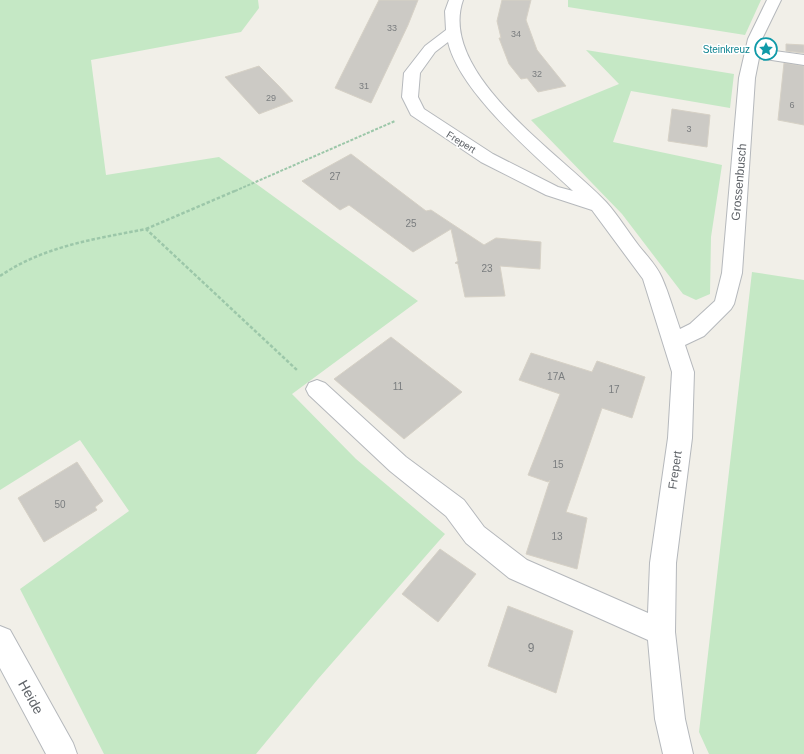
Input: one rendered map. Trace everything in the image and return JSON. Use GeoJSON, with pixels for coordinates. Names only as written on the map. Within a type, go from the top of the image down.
{"type":"FeatureCollection","features":[{"type":"Feature","properties":{"kind":"street","name":"Frepert"},"geometry":{"type":"LineString","coordinates":[[456,0],[452,11],[453,31],[457,48],[470,75],[503,115],[600,206],[652,277],[683,372],[680,438],[663,563],[661,632],[670,719],[678,754]]}},
{"type":"Feature","properties":{"kind":"street","name":"Grossenbusch"},"geometry":{"type":"LineString","coordinates":[[673,342],[697,330],[724,304],[732,273],[747,78],[756,39],[774,0]]}},
{"type":"Feature","properties":{"kind":"street"},"geometry":{"type":"LineString","coordinates":[[417,112],[410,97],[412,73],[430,49],[453,31]]}},
{"type":"Feature","properties":{"kind":"street"},"geometry":{"type":"LineString","coordinates":[[752,52],[804,60]]}},
{"type":"Feature","properties":{"kind":"street","name":"Frepert"},"geometry":{"type":"LineString","coordinates":[[417,112],[487,158],[552,191],[600,206]]}},
{"type":"Feature","properties":{"kind":"street"},"geometry":{"type":"LineString","coordinates":[[317,389],[398,464],[455,508],[475,535],[518,569],[661,632]]}},
{"type":"Feature","properties":{"kind":"street","name":"Heide"},"geometry":{"type":"LineString","coordinates":[[0,640],[62,754]]}},
{"type":"Feature","properties":{"kind":"path"},"geometry":{"type":"LineString","coordinates":[[0,276],[7,270],[31,258],[59,248],[146,229],[417,112]]}},
{"type":"Feature","properties":{"kind":"path"},"geometry":{"type":"LineString","coordinates":[[146,229],[317,389]]}},
{"type":"Feature","properties":{"kind":"green space"},"geometry":{"type":"Polygon","coordinates":[[[0,0],[258,0],[259,8],[241,32],[91,60],[106,175],[219,157],[418,301],[292,394],[356,459],[445,534],[318,679],[256,754],[104,754],[20,589],[129,511],[80,440],[0,490],[0,0]]]}},
{"type":"Feature","properties":{"kind":"green space"},"geometry":{"type":"Polygon","coordinates":[[[568,0],[761,0],[745,35],[568,7],[568,0]]]}},
{"type":"Feature","properties":{"kind":"green space"},"geometry":{"type":"Polygon","coordinates":[[[586,50],[734,74],[730,108],[631,91],[613,142],[722,165],[711,237],[710,294],[696,300],[683,294],[622,214],[531,120],[619,84],[586,50]]]}},
{"type":"Feature","properties":{"kind":"green space"},"geometry":{"type":"Polygon","coordinates":[[[752,272],[804,280],[804,754],[709,754],[699,732],[752,272]]]}},
{"type":"Feature","properties":{"kind":"building"},"geometry":{"type":"Polygon","coordinates":[[[379,0],[418,0],[408,25],[371,103],[335,88],[379,0]]]}},
{"type":"Feature","properties":{"kind":"building"},"geometry":{"type":"Polygon","coordinates":[[[502,0],[531,0],[526,20],[537,50],[566,86],[538,92],[527,78],[521,79],[509,64],[499,38],[501,38],[497,21],[502,0]]]}},
{"type":"Feature","properties":{"kind":"building"},"geometry":{"type":"Polygon","coordinates":[[[786,44],[804,45],[804,53],[786,51],[786,44]]]}},
{"type":"Feature","properties":{"kind":"building"},"geometry":{"type":"Polygon","coordinates":[[[784,63],[804,66],[804,125],[778,120],[784,63]]]}},
{"type":"Feature","properties":{"kind":"building"},"geometry":{"type":"Polygon","coordinates":[[[259,66],[293,101],[259,114],[225,77],[259,66]]]}},
{"type":"Feature","properties":{"kind":"building"},"geometry":{"type":"Polygon","coordinates":[[[672,109],[710,115],[707,147],[668,141],[672,109]]]}},
{"type":"Feature","properties":{"kind":"building"},"geometry":{"type":"Polygon","coordinates":[[[351,154],[426,211],[431,210],[484,245],[496,238],[541,242],[540,269],[500,266],[505,296],[465,297],[458,264],[455,263],[458,261],[451,229],[413,252],[349,205],[340,210],[302,181],[351,154]]]}},
{"type":"Feature","properties":{"kind":"building"},"geometry":{"type":"Polygon","coordinates":[[[391,337],[462,392],[404,439],[334,379],[391,337]]]}},
{"type":"Feature","properties":{"kind":"building"},"geometry":{"type":"Polygon","coordinates":[[[531,353],[592,372],[597,361],[645,377],[632,418],[602,408],[566,512],[587,518],[577,569],[526,554],[550,480],[548,482],[528,475],[560,394],[519,380],[531,353]]]}},
{"type":"Feature","properties":{"kind":"building"},"geometry":{"type":"Polygon","coordinates":[[[77,462],[103,501],[95,507],[97,510],[44,542],[18,498],[77,462]]]}},
{"type":"Feature","properties":{"kind":"building"},"geometry":{"type":"Polygon","coordinates":[[[440,549],[476,574],[438,622],[402,594],[440,549]]]}},
{"type":"Feature","properties":{"kind":"building"},"geometry":{"type":"Polygon","coordinates":[[[508,606],[573,631],[556,693],[488,666],[508,606]]]}},
{"type":"Feature","properties":{"kind":"place","name":"Steinkreuz"},"geometry":{"type":"Point","coordinates":[766,49]}}]}
